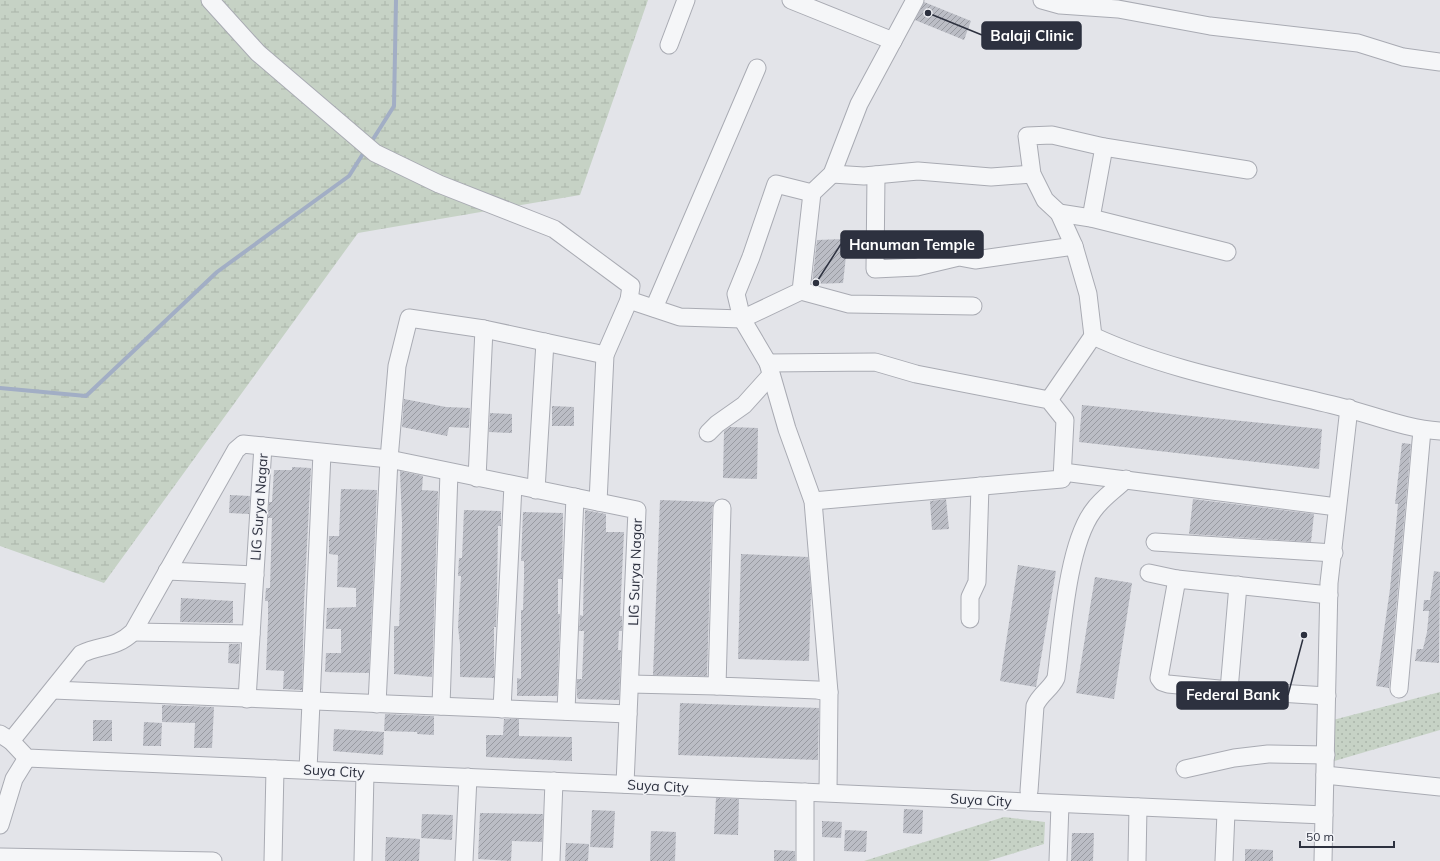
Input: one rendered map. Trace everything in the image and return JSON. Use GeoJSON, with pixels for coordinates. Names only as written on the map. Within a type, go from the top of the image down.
{"type":"FeatureCollection","features":[{"type":"Feature","properties":{"kind":"street"},"geometry":{"type":"LineString","coordinates":[[210,0],[258,53],[355,135],[374,153],[439,184],[554,229],[631,286],[629,300],[605,355],[598,502]]}},
{"type":"Feature","properties":{"kind":"street"},"geometry":{"type":"LineString","coordinates":[[669,45],[686,0]]}},
{"type":"Feature","properties":{"kind":"street"},"geometry":{"type":"LineString","coordinates":[[791,0],[893,41]]}},
{"type":"Feature","properties":{"kind":"street"},"geometry":{"type":"LineString","coordinates":[[801,291],[812,193],[832,174],[859,104],[915,0]]}},
{"type":"Feature","properties":{"kind":"street"},"geometry":{"type":"LineString","coordinates":[[1042,0],[1060,5],[1118,9],[1210,26],[1358,43],[1404,57],[1440,62]]}},
{"type":"Feature","properties":{"kind":"street"},"geometry":{"type":"LineString","coordinates":[[654,308],[757,68]]}},
{"type":"Feature","properties":{"kind":"street"},"geometry":{"type":"LineString","coordinates":[[1048,400],[1093,336],[1088,294],[1074,246],[1059,213],[1045,200],[1032,174],[1027,136],[1052,135],[1104,146],[1248,170]]}},
{"type":"Feature","properties":{"kind":"street"},"geometry":{"type":"LineString","coordinates":[[1091,218],[1104,146]]}},
{"type":"Feature","properties":{"kind":"street"},"geometry":{"type":"LineString","coordinates":[[832,174],[864,176],[918,171],[991,177],[1032,174]]}},
{"type":"Feature","properties":{"kind":"street"},"geometry":{"type":"LineString","coordinates":[[876,175],[875,269],[917,267],[958,257],[975,260],[1074,246]]}},
{"type":"Feature","properties":{"kind":"street"},"geometry":{"type":"LineString","coordinates":[[812,193],[776,184],[751,257],[736,294],[742,319],[769,369],[787,429],[813,501],[829,692],[828,792]]}},
{"type":"Feature","properties":{"kind":"street"},"geometry":{"type":"LineString","coordinates":[[1059,213],[1091,218],[1227,252]]}},
{"type":"Feature","properties":{"kind":"street"},"geometry":{"type":"LineString","coordinates":[[629,300],[680,317],[742,319],[801,291],[849,304],[973,306]]}},
{"type":"Feature","properties":{"kind":"street"},"geometry":{"type":"LineString","coordinates":[[377,704],[389,459],[397,366],[409,318],[484,329],[605,355]]}},
{"type":"Feature","properties":{"kind":"street"},"geometry":{"type":"LineString","coordinates":[[477,478],[484,329]]}},
{"type":"Feature","properties":{"kind":"street"},"geometry":{"type":"LineString","coordinates":[[1093,336],[1117,348],[1175,366],[1349,408],[1422,430],[1440,431]]}},
{"type":"Feature","properties":{"kind":"street"},"geometry":{"type":"LineString","coordinates":[[536,490],[545,342]]}},
{"type":"Feature","properties":{"kind":"street"},"geometry":{"type":"LineString","coordinates":[[769,369],[875,362],[916,374],[1048,400],[1065,420],[1062,479],[813,501]]}},
{"type":"Feature","properties":{"kind":"street"},"geometry":{"type":"LineString","coordinates":[[708,433],[717,424],[744,405],[769,369]]}},
{"type":"Feature","properties":{"kind":"street"},"geometry":{"type":"LineString","coordinates":[[1323,861],[1329,595],[1337,507],[1349,408]]}},
{"type":"Feature","properties":{"kind":"street"},"geometry":{"type":"LineString","coordinates":[[1399,689],[1422,430]]}},
{"type":"Feature","properties":{"kind":"street"},"geometry":{"type":"LineString","coordinates":[[0,825],[14,779],[27,758],[5,738],[53,690],[81,654],[95,647],[110,646],[123,641],[133,632],[236,450],[243,444],[263,446]]}},
{"type":"Feature","properties":{"kind":"street","name":"LIG Surya Nagar"},"geometry":{"type":"LineString","coordinates":[[247,699],[263,446],[322,454],[389,459],[637,510],[625,784]]}},
{"type":"Feature","properties":{"kind":"street"},"geometry":{"type":"LineString","coordinates":[[308,770],[322,454]]}},
{"type":"Feature","properties":{"kind":"street"},"geometry":{"type":"LineString","coordinates":[[441,706],[449,472]]}},
{"type":"Feature","properties":{"kind":"street"},"geometry":{"type":"LineString","coordinates":[[1063,472],[1337,507]]}},
{"type":"Feature","properties":{"kind":"street"},"geometry":{"type":"LineString","coordinates":[[1029,791],[1035,706],[1040,696],[1053,685],[1056,678],[1072,564],[1080,537],[1092,512],[1104,498],[1126,479]]}},
{"type":"Feature","properties":{"kind":"street"},"geometry":{"type":"LineString","coordinates":[[502,709],[513,485]]}},
{"type":"Feature","properties":{"kind":"street"},"geometry":{"type":"LineString","coordinates":[[970,619],[970,597],[977,582],[980,486]]}},
{"type":"Feature","properties":{"kind":"street"},"geometry":{"type":"LineString","coordinates":[[566,711],[575,497]]}},
{"type":"Feature","properties":{"kind":"street"},"geometry":{"type":"LineString","coordinates":[[717,686],[722,508]]}},
{"type":"Feature","properties":{"kind":"street"},"geometry":{"type":"LineString","coordinates":[[1155,542],[1334,553]]}},
{"type":"Feature","properties":{"kind":"street"},"geometry":{"type":"LineString","coordinates":[[167,571],[255,575]]}},
{"type":"Feature","properties":{"kind":"street"},"geometry":{"type":"LineString","coordinates":[[1149,573],[1177,579],[1329,595]]}},
{"type":"Feature","properties":{"kind":"street"},"geometry":{"type":"LineString","coordinates":[[1177,579],[1159,678],[1162,682],[1168,684],[1229,690],[1327,696]]}},
{"type":"Feature","properties":{"kind":"street"},"geometry":{"type":"LineString","coordinates":[[1229,690],[1238,585]]}},
{"type":"Feature","properties":{"kind":"street"},"geometry":{"type":"LineString","coordinates":[[133,632],[251,634]]}},
{"type":"Feature","properties":{"kind":"street"},"geometry":{"type":"LineString","coordinates":[[630,684],[817,690],[829,692]]}},
{"type":"Feature","properties":{"kind":"street"},"geometry":{"type":"LineString","coordinates":[[53,690],[628,714]]}},
{"type":"Feature","properties":{"kind":"street"},"geometry":{"type":"LineString","coordinates":[[1185,769],[1234,758],[1268,754],[1326,755]]}},
{"type":"Feature","properties":{"kind":"street","name":"Suya City"},"geometry":{"type":"LineString","coordinates":[[27,758],[828,792],[1324,816]]}},
{"type":"Feature","properties":{"kind":"street"},"geometry":{"type":"LineString","coordinates":[[273,861],[275,769]]}},
{"type":"Feature","properties":{"kind":"street"},"geometry":{"type":"LineString","coordinates":[[363,861],[364,773]]}},
{"type":"Feature","properties":{"kind":"street"},"geometry":{"type":"LineString","coordinates":[[1325,775],[1440,786]]}},
{"type":"Feature","properties":{"kind":"street"},"geometry":{"type":"LineString","coordinates":[[464,861],[468,777]]}},
{"type":"Feature","properties":{"kind":"street"},"geometry":{"type":"LineString","coordinates":[[551,861],[554,781]]}},
{"type":"Feature","properties":{"kind":"street"},"geometry":{"type":"LineString","coordinates":[[805,792],[805,861]]}},
{"type":"Feature","properties":{"kind":"street"},"geometry":{"type":"LineString","coordinates":[[1058,861],[1060,804]]}},
{"type":"Feature","properties":{"kind":"street"},"geometry":{"type":"LineString","coordinates":[[1137,861],[1138,807]]}},
{"type":"Feature","properties":{"kind":"street"},"geometry":{"type":"LineString","coordinates":[[1224,861],[1226,812]]}},
{"type":"Feature","properties":{"kind":"street"},"geometry":{"type":"LineString","coordinates":[[0,857],[74,860],[213,861]]}},
{"type":"Feature","properties":{"kind":"green space"},"geometry":{"type":"Polygon","coordinates":[[[0,0],[648,0],[580,195],[358,233],[104,583],[0,546],[0,0]]]}},
{"type":"Feature","properties":{"kind":"green space"},"geometry":{"type":"Polygon","coordinates":[[[1440,692],[1440,730],[1331,762],[1333,720],[1440,692]]]}},
{"type":"Feature","properties":{"kind":"green space"},"geometry":{"type":"Polygon","coordinates":[[[1004,817],[1045,822],[1044,844],[988,861],[864,861],[1004,817]]]}},
{"type":"Feature","properties":{"kind":"building"},"geometry":{"type":"Polygon","coordinates":[[[924,2],[971,21],[964,40],[915,20],[924,2]]]}},
{"type":"Feature","properties":{"kind":"building"},"geometry":{"type":"Polygon","coordinates":[[[844,239],[846,256],[843,283],[812,284],[817,240],[844,239]]]}},
{"type":"Feature","properties":{"kind":"building"},"geometry":{"type":"Polygon","coordinates":[[[404,399],[446,407],[470,408],[469,428],[449,427],[447,436],[402,427],[404,399]]]}},
{"type":"Feature","properties":{"kind":"building"},"geometry":{"type":"Polygon","coordinates":[[[1082,405],[1322,429],[1319,469],[1079,442],[1082,405]]]}},
{"type":"Feature","properties":{"kind":"building"},"geometry":{"type":"Polygon","coordinates":[[[552,406],[574,407],[574,426],[552,426],[552,406]]]}},
{"type":"Feature","properties":{"kind":"building"},"geometry":{"type":"Polygon","coordinates":[[[490,413],[512,414],[512,433],[489,432],[490,413]]]}},
{"type":"Feature","properties":{"kind":"building"},"geometry":{"type":"Polygon","coordinates":[[[730,427],[758,428],[757,479],[723,478],[724,431],[730,427]]]}},
{"type":"Feature","properties":{"kind":"building"},"geometry":{"type":"Polygon","coordinates":[[[1402,443],[1411,444],[1389,688],[1376,686],[1390,589],[1398,504],[1395,504],[1402,443]]]}},
{"type":"Feature","properties":{"kind":"building"},"geometry":{"type":"Polygon","coordinates":[[[292,467],[311,468],[304,603],[302,690],[283,689],[284,671],[266,670],[268,601],[265,601],[266,588],[270,588],[272,518],[268,518],[269,502],[272,502],[274,470],[292,470],[292,467]]]}},
{"type":"Feature","properties":{"kind":"building"},"geometry":{"type":"Polygon","coordinates":[[[400,471],[423,476],[422,490],[438,491],[432,677],[394,674],[394,626],[399,626],[401,576],[402,523],[400,471]]]}},
{"type":"Feature","properties":{"kind":"building"},"geometry":{"type":"Polygon","coordinates":[[[341,489],[377,490],[369,673],[325,672],[326,653],[341,653],[341,629],[326,629],[327,608],[356,607],[356,588],[337,587],[338,555],[329,554],[329,536],[339,536],[341,489]]]}},
{"type":"Feature","properties":{"kind":"building"},"geometry":{"type":"Polygon","coordinates":[[[230,495],[250,496],[249,514],[229,513],[230,495]]]}},
{"type":"Feature","properties":{"kind":"building"},"geometry":{"type":"Polygon","coordinates":[[[946,499],[949,529],[932,530],[930,501],[946,499]]]}},
{"type":"Feature","properties":{"kind":"building"},"geometry":{"type":"Polygon","coordinates":[[[1193,499],[1314,514],[1311,542],[1189,534],[1193,499]]]}},
{"type":"Feature","properties":{"kind":"building"},"geometry":{"type":"Polygon","coordinates":[[[660,500],[714,502],[712,508],[707,676],[653,675],[660,500]]]}},
{"type":"Feature","properties":{"kind":"building"},"geometry":{"type":"Polygon","coordinates":[[[464,510],[501,511],[501,526],[498,526],[496,627],[494,627],[494,678],[460,677],[460,644],[458,627],[461,576],[458,576],[459,558],[462,558],[464,510]]]}},
{"type":"Feature","properties":{"kind":"building"},"geometry":{"type":"Polygon","coordinates":[[[585,510],[606,514],[606,532],[624,532],[620,616],[622,616],[622,631],[619,631],[618,650],[621,650],[619,700],[578,699],[577,697],[577,679],[582,679],[584,631],[579,631],[580,615],[583,616],[585,510]]]}},
{"type":"Feature","properties":{"kind":"building"},"geometry":{"type":"Polygon","coordinates":[[[523,512],[563,513],[562,579],[558,579],[558,614],[560,614],[557,696],[517,696],[517,678],[521,679],[521,610],[523,610],[524,578],[524,561],[521,561],[523,512]]]}},
{"type":"Feature","properties":{"kind":"building"},"geometry":{"type":"Polygon","coordinates":[[[741,554],[808,557],[811,592],[809,661],[738,659],[741,554]]]}},
{"type":"Feature","properties":{"kind":"building"},"geometry":{"type":"Polygon","coordinates":[[[1018,565],[1056,571],[1036,687],[1000,681],[1018,565]]]}},
{"type":"Feature","properties":{"kind":"building"},"geometry":{"type":"Polygon","coordinates":[[[1434,571],[1440,572],[1439,663],[1415,661],[1417,649],[1423,649],[1427,632],[1429,611],[1423,611],[1424,600],[1430,600],[1434,571]]]}},
{"type":"Feature","properties":{"kind":"building"},"geometry":{"type":"Polygon","coordinates":[[[1095,577],[1132,583],[1114,699],[1076,693],[1095,577]]]}},
{"type":"Feature","properties":{"kind":"building"},"geometry":{"type":"Polygon","coordinates":[[[181,598],[233,601],[233,623],[180,622],[181,598]]]}},
{"type":"Feature","properties":{"kind":"building"},"geometry":{"type":"Polygon","coordinates":[[[229,644],[240,644],[239,664],[228,663],[229,644]]]}},
{"type":"Feature","properties":{"kind":"building"},"geometry":{"type":"Polygon","coordinates":[[[680,703],[819,708],[818,760],[678,755],[680,703]]]}},
{"type":"Feature","properties":{"kind":"building"},"geometry":{"type":"Polygon","coordinates":[[[162,705],[214,707],[212,748],[194,748],[195,723],[162,722],[162,705]]]}},
{"type":"Feature","properties":{"kind":"building"},"geometry":{"type":"Polygon","coordinates":[[[385,714],[434,716],[434,735],[417,734],[417,732],[384,731],[385,714]]]}},
{"type":"Feature","properties":{"kind":"building"},"geometry":{"type":"Polygon","coordinates":[[[504,719],[519,719],[519,736],[572,737],[572,761],[486,757],[486,735],[503,735],[504,719]]]}},
{"type":"Feature","properties":{"kind":"building"},"geometry":{"type":"Polygon","coordinates":[[[93,720],[112,720],[112,741],[93,741],[93,720]]]}},
{"type":"Feature","properties":{"kind":"building"},"geometry":{"type":"Polygon","coordinates":[[[144,722],[162,723],[161,746],[143,746],[144,722]]]}},
{"type":"Feature","properties":{"kind":"building"},"geometry":{"type":"Polygon","coordinates":[[[334,729],[384,732],[383,755],[333,751],[334,729]]]}},
{"type":"Feature","properties":{"kind":"building"},"geometry":{"type":"Polygon","coordinates":[[[716,798],[739,799],[738,835],[714,834],[716,798]]]}},
{"type":"Feature","properties":{"kind":"building"},"geometry":{"type":"Polygon","coordinates":[[[904,809],[923,810],[922,834],[903,833],[904,809]]]}},
{"type":"Feature","properties":{"kind":"building"},"geometry":{"type":"Polygon","coordinates":[[[592,810],[615,811],[613,848],[590,847],[592,810]]]}},
{"type":"Feature","properties":{"kind":"building"},"geometry":{"type":"Polygon","coordinates":[[[480,813],[543,814],[542,842],[512,841],[511,861],[478,859],[480,813]]]}},
{"type":"Feature","properties":{"kind":"building"},"geometry":{"type":"Polygon","coordinates":[[[422,814],[453,815],[452,840],[421,838],[422,814]]]}},
{"type":"Feature","properties":{"kind":"building"},"geometry":{"type":"Polygon","coordinates":[[[822,821],[842,822],[841,838],[822,837],[822,821]]]}},
{"type":"Feature","properties":{"kind":"building"},"geometry":{"type":"Polygon","coordinates":[[[845,830],[867,831],[866,852],[844,851],[845,830]]]}},
{"type":"Feature","properties":{"kind":"building"},"geometry":{"type":"Polygon","coordinates":[[[651,831],[676,832],[675,861],[650,861],[651,831]]]}},
{"type":"Feature","properties":{"kind":"building"},"geometry":{"type":"Polygon","coordinates":[[[1072,833],[1094,833],[1093,861],[1071,861],[1072,833]]]}},
{"type":"Feature","properties":{"kind":"building"},"geometry":{"type":"Polygon","coordinates":[[[386,837],[420,839],[419,861],[385,861],[386,837]]]}},
{"type":"Feature","properties":{"kind":"building"},"geometry":{"type":"Polygon","coordinates":[[[566,843],[589,844],[588,861],[565,861],[566,843]]]}},
{"type":"Feature","properties":{"kind":"building"},"geometry":{"type":"Polygon","coordinates":[[[1245,849],[1273,850],[1273,861],[1245,861],[1245,849]]]}},
{"type":"Feature","properties":{"kind":"building"},"geometry":{"type":"Polygon","coordinates":[[[774,850],[795,851],[795,861],[774,861],[774,850]]]}},
{"type":"Feature","properties":{"kind":"waterway"},"geometry":{"type":"LineString","coordinates":[[370,144],[394,106],[396,0]]}},
{"type":"Feature","properties":{"kind":"waterway"},"geometry":{"type":"LineString","coordinates":[[0,388],[86,396],[217,272],[349,176],[366,149]]}},
{"type":"Feature","properties":{"kind":"place","name":"Balaji Clinic"},"geometry":{"type":"Point","coordinates":[928,13]}},
{"type":"Feature","properties":{"kind":"place","name":"Hanuman Temple"},"geometry":{"type":"Point","coordinates":[816,283]}},
{"type":"Feature","properties":{"kind":"place","name":"Federal Bank"},"geometry":{"type":"Point","coordinates":[1304,635]}}]}
